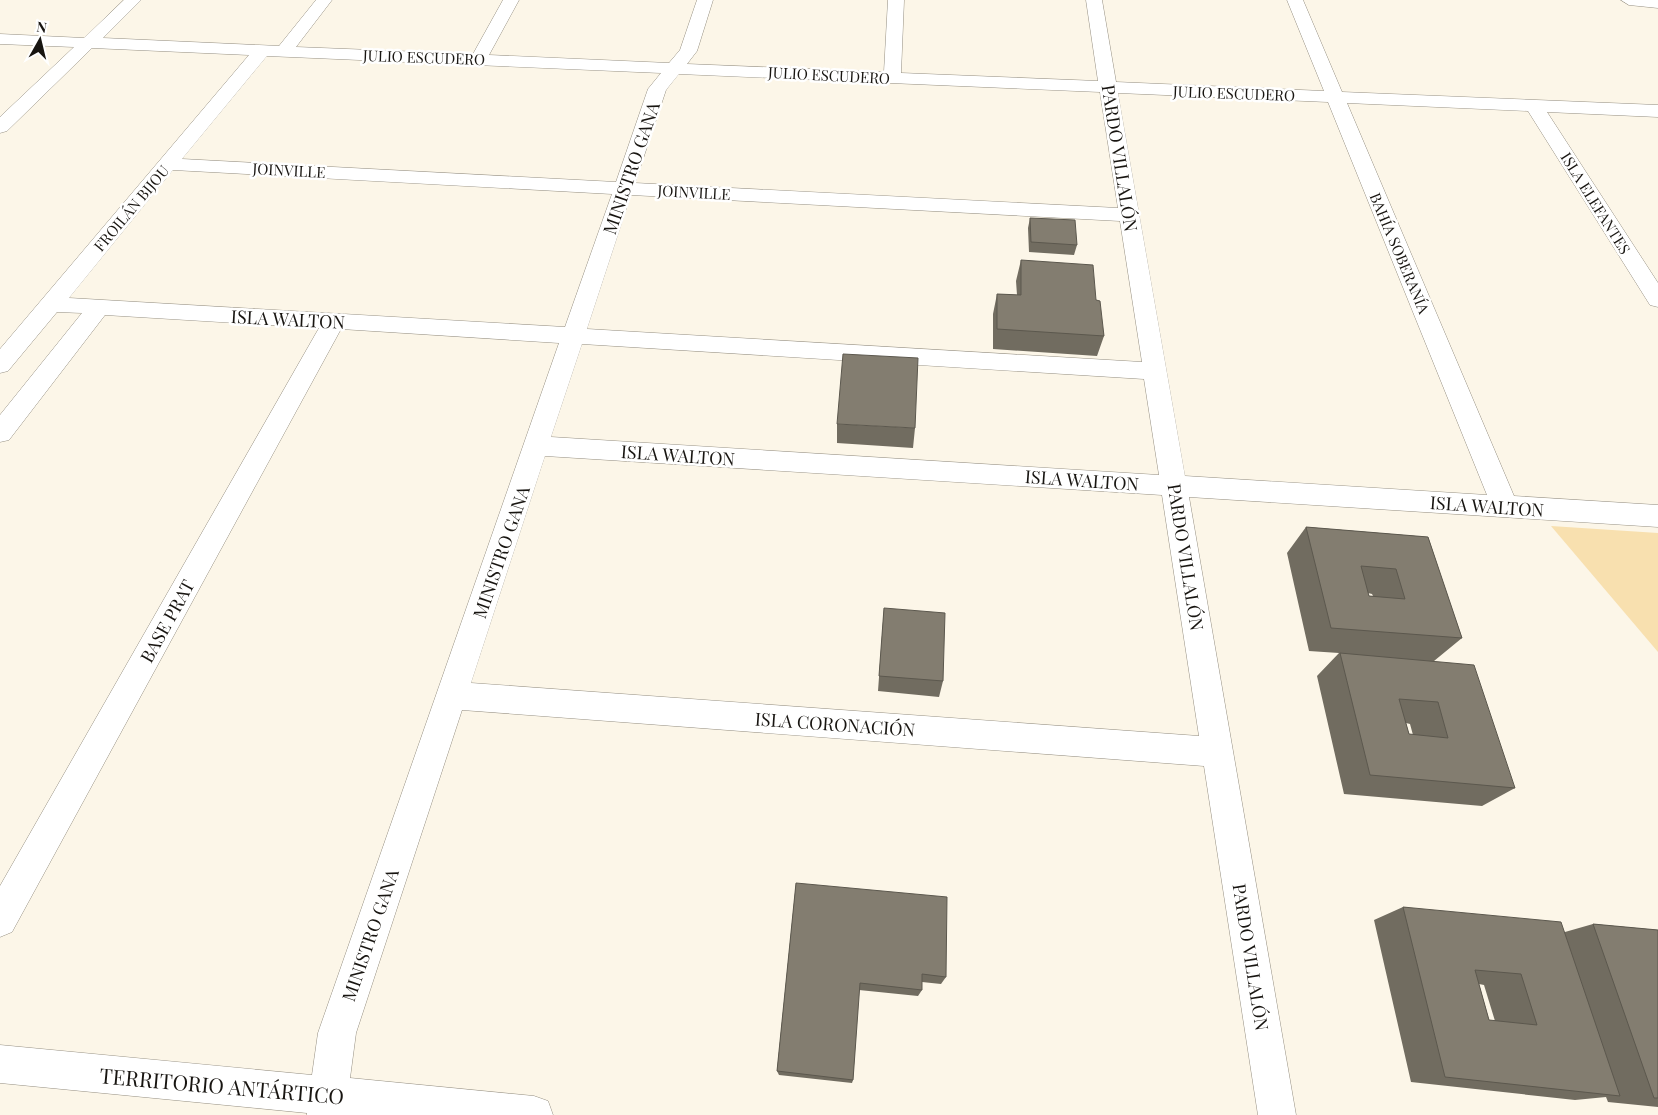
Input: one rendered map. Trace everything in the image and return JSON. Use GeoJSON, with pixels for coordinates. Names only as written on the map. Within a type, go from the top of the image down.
{"type":"FeatureCollection","features":[{"type":"Feature","properties":{"kind":"street"},"geometry":{"type":"LineString","coordinates":[[0,127],[133,0]]}},
{"type":"Feature","properties":{"kind":"street"},"geometry":{"type":"LineString","coordinates":[[284,52],[324,0]]}},
{"type":"Feature","properties":{"kind":"street"},"geometry":{"type":"LineString","coordinates":[[478,60],[511,0]]}},
{"type":"Feature","properties":{"kind":"street","name":"MINISTRO GANA"},"geometry":{"type":"LineString","coordinates":[[327,1105],[337,1033],[657,90],[688,51],[705,0]]}},
{"type":"Feature","properties":{"kind":"street"},"geometry":{"type":"LineString","coordinates":[[892,78],[896,0]]}},
{"type":"Feature","properties":{"kind":"street","name":"PARDO VILLALÓN"},"geometry":{"type":"LineString","coordinates":[[1094,0],[1277,1115]]}},
{"type":"Feature","properties":{"kind":"street","name":"BAHÍA SOBERANÍA"},"geometry":{"type":"LineString","coordinates":[[1295,0],[1505,507]]}},
{"type":"Feature","properties":{"kind":"street"},"geometry":{"type":"LineString","coordinates":[[1629,0],[1658,3]]}},
{"type":"Feature","properties":{"kind":"street","name":"JULIO ESCUDERO"},"geometry":{"type":"LineString","coordinates":[[0,39],[1658,111]]}},
{"type":"Feature","properties":{"kind":"street","name":"FROILÁN BIJOU"},"geometry":{"type":"LineString","coordinates":[[0,365],[262,51]]}},
{"type":"Feature","properties":{"kind":"street","name":"ISLA ELEFANTES"},"geometry":{"type":"LineString","coordinates":[[1534,106],[1658,300]]}},
{"type":"Feature","properties":{"kind":"street","name":"JOINVILLE"},"geometry":{"type":"LineString","coordinates":[[168,164],[1130,215]]}},
{"type":"Feature","properties":{"kind":"street","name":"ISLA WALTON"},"geometry":{"type":"LineString","coordinates":[[50,304],[1155,371]]}},
{"type":"Feature","properties":{"kind":"street"},"geometry":{"type":"LineString","coordinates":[[4,423],[99,307]]}},
{"type":"Feature","properties":{"kind":"street","name":"BASE PRAT"},"geometry":{"type":"LineString","coordinates":[[0,920],[334,321]]}},
{"type":"Feature","properties":{"kind":"street"},"geometry":{"type":"LineString","coordinates":[[0,334],[24,336]]}},
{"type":"Feature","properties":{"kind":"street","name":"ISLA WALTON"},"geometry":{"type":"LineString","coordinates":[[537,446],[1658,516]]}},
{"type":"Feature","properties":{"kind":"street","name":"ISLA CORONACIÓN"},"geometry":{"type":"LineString","coordinates":[[452,695],[1218,752]]}},
{"type":"Feature","properties":{"kind":"street","name":"TERRITORIO ANTÁRTICO"},"geometry":{"type":"LineString","coordinates":[[0,1064],[327,1105],[534,1115]]}},
{"type":"Feature","properties":{"kind":"shaded area"},"geometry":{"type":"Polygon","coordinates":[[[1551,526],[1658,533],[1658,652],[1551,526]]]}},
{"type":"Feature","properties":{"kind":"building"},"geometry":{"type":"Polygon","coordinates":[[[1030,218],[1075,220],[1077,245],[1031,242],[1030,218]]]}},
{"type":"Feature","properties":{"kind":"building"},"geometry":{"type":"Polygon","coordinates":[[[1021,260],[1093,265],[1096,300],[1100,301],[1104,336],[997,329],[997,294],[1021,295],[1021,260]]]}},
{"type":"Feature","properties":{"kind":"building"},"geometry":{"type":"Polygon","coordinates":[[[843,354],[918,358],[915,428],[837,424],[843,354]]]}},
{"type":"Feature","properties":{"kind":"building"},"geometry":{"type":"Polygon","coordinates":[[[1306,527],[1428,537],[1462,638],[1331,628],[1306,527]],[[1361,566],[1369,596],[1405,599],[1396,569],[1361,566]]]}},
{"type":"Feature","properties":{"kind":"building"},"geometry":{"type":"Polygon","coordinates":[[[884,608],[945,613],[943,681],[879,676],[884,608]]]}},
{"type":"Feature","properties":{"kind":"building"},"geometry":{"type":"Polygon","coordinates":[[[1340,653],[1474,665],[1515,788],[1370,775],[1340,653]],[[1399,699],[1409,734],[1448,738],[1438,702],[1399,699]]]}},
{"type":"Feature","properties":{"kind":"building"},"geometry":{"type":"Polygon","coordinates":[[[796,883],[947,897],[946,977],[922,974],[922,990],[860,983],[853,1080],[777,1071],[796,883]]]}},
{"type":"Feature","properties":{"kind":"building"},"geometry":{"type":"Polygon","coordinates":[[[1403,907],[1561,922],[1620,1096],[1445,1077],[1403,907]],[[1475,970],[1489,1020],[1537,1025],[1521,974],[1475,970]]]}},
{"type":"Feature","properties":{"kind":"building"},"geometry":{"type":"Polygon","coordinates":[[[1593,924],[1658,930],[1658,1098],[1654,1098],[1593,924]]]}}]}
